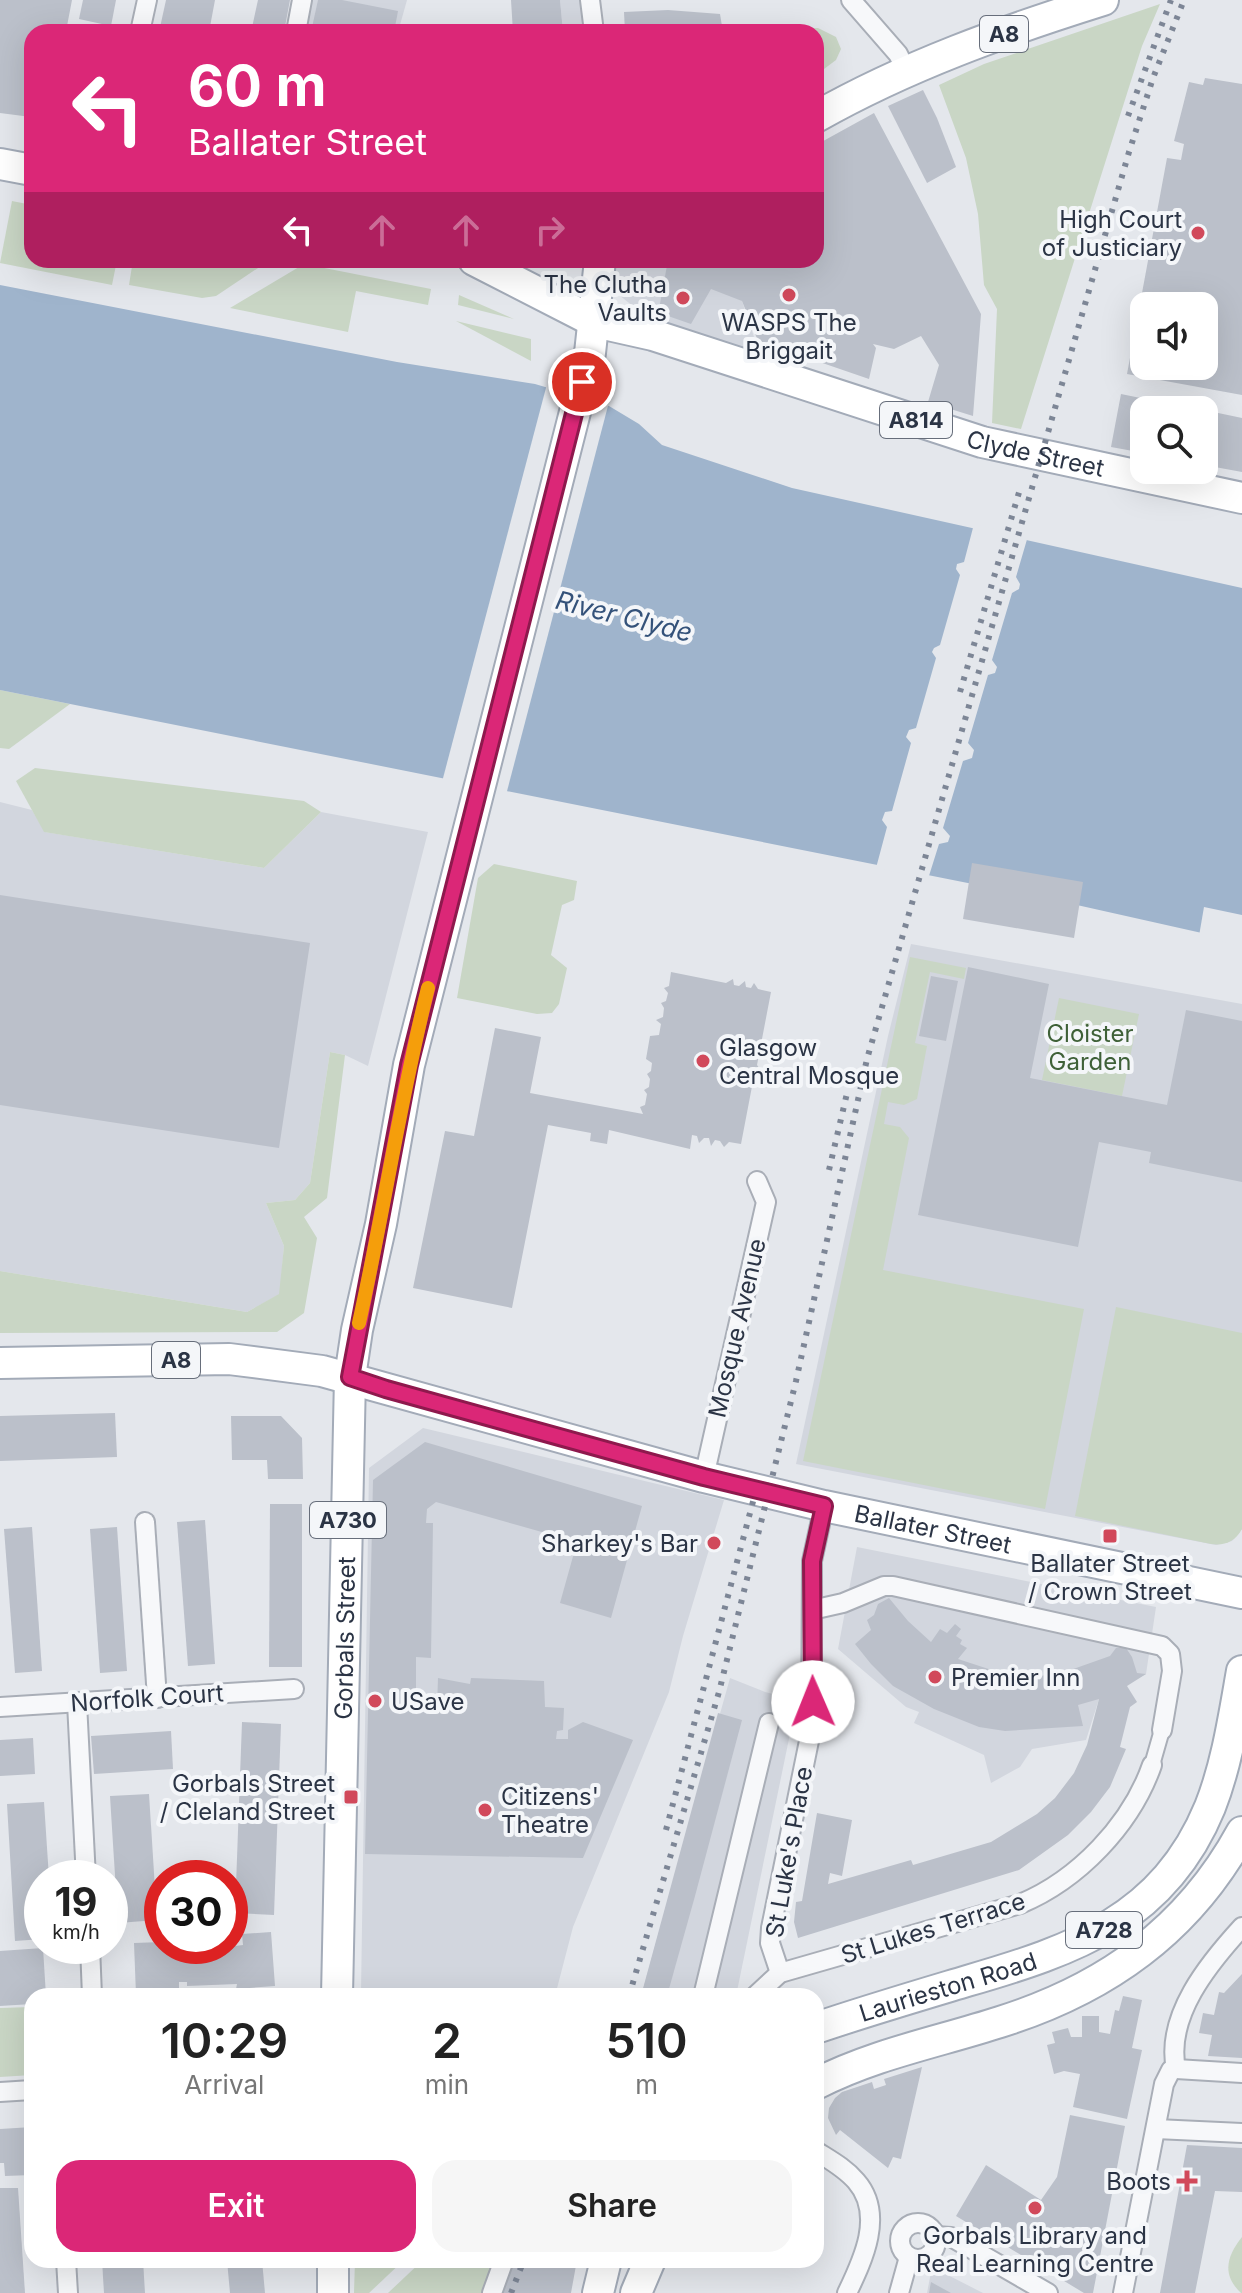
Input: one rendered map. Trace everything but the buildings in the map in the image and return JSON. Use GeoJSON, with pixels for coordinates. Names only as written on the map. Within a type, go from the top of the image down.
{"type":"FeatureCollection","features":[{"type":"Feature","properties":{"kind":"main road","name":"A8"},"geometry":{"type":"LineString","coordinates":[[906,70],[1103,0]]}},
{"type":"Feature","properties":{"kind":"main road"},"geometry":{"type":"LineString","coordinates":[[824,112],[906,70]]}},
{"type":"Feature","properties":{"kind":"main road"},"geometry":{"type":"LineString","coordinates":[[0,164],[24,168]]}},
{"type":"Feature","properties":{"kind":"main road","name":"Clyde Street"},"geometry":{"type":"LineString","coordinates":[[490,268],[595,322],[653,335],[982,442],[1242,498]]}},
{"type":"Feature","properties":{"kind":"main road"},"geometry":{"type":"LineString","coordinates":[[595,322],[599,268]]}},
{"type":"Feature","properties":{"kind":"main road"},"geometry":{"type":"LineString","coordinates":[[595,322],[614,268]]}},
{"type":"Feature","properties":{"kind":"main road","name":"Gorbals Street"},"geometry":{"type":"LineString","coordinates":[[337,1988],[350,1377],[409,1065],[595,322]]}},
{"type":"Feature","properties":{"kind":"main road","name":"A8"},"geometry":{"type":"LineString","coordinates":[[0,1363],[229,1359],[350,1377]]}},
{"type":"Feature","properties":{"kind":"main road","name":"Ballater Street"},"geometry":{"type":"LineString","coordinates":[[350,1377],[704,1477],[824,1506],[1242,1593]]}},
{"type":"Feature","properties":{"kind":"main road","name":"Laurieston Road"},"geometry":{"type":"LineString","coordinates":[[824,2026],[1027,1964],[1100,1933],[1160,1886],[1188,1850],[1205,1818],[1221,1774],[1242,1671]]}},
{"type":"Feature","properties":{"kind":"main road","name":"Laurieston Road"},"geometry":{"type":"LineString","coordinates":[[824,2080],[913,2046],[1000,2022],[1069,1997],[1106,1977],[1145,1950],[1176,1921],[1201,1892],[1242,1832]]}},
{"type":"Feature","properties":{"kind":"main road"},"geometry":{"type":"LineString","coordinates":[[333,2268],[333,2293]]}},
{"type":"Feature","properties":{"kind":"main road"},"geometry":{"type":"LineString","coordinates":[[598,2293],[604,2268]]}},
{"type":"Feature","properties":{"kind":"main road"},"geometry":{"type":"LineString","coordinates":[[636,2293],[647,2268]]}},
{"type":"Feature","properties":{"kind":"street"},"geometry":{"type":"LineString","coordinates":[[142,24],[147,0]]}},
{"type":"Feature","properties":{"kind":"street"},"geometry":{"type":"LineString","coordinates":[[298,24],[302,0]]}},
{"type":"Feature","properties":{"kind":"street"},"geometry":{"type":"LineString","coordinates":[[590,0],[593,24]]}},
{"type":"Feature","properties":{"kind":"street"},"geometry":{"type":"LineString","coordinates":[[851,0],[898,54],[906,70]]}},
{"type":"Feature","properties":{"kind":"street","name":"Mosque Avenue"},"geometry":{"type":"LineString","coordinates":[[704,1477],[766,1202],[757,1181]]}},
{"type":"Feature","properties":{"kind":"street","name":"St Luke's Place"},"geometry":{"type":"LineString","coordinates":[[764,1988],[780,1973],[770,1943],[771,1928],[811,1731],[812,1561],[824,1506]]}},
{"type":"Feature","properties":{"kind":"street"},"geometry":{"type":"LineString","coordinates":[[145,1522],[157,1698]]}},
{"type":"Feature","properties":{"kind":"street","name":"St Lukes Terrace"},"geometry":{"type":"LineString","coordinates":[[780,1973],[1020,1904],[1044,1893],[1075,1870],[1106,1840],[1133,1803],[1152,1765],[1162,1730],[1172,1671],[1170,1654],[1162,1646],[1149,1642],[893,1586],[884,1586],[843,1603],[812,1610]]}},
{"type":"Feature","properties":{"kind":"street","name":"Norfolk Court"},"geometry":{"type":"LineString","coordinates":[[0,1707],[294,1689]]}},
{"type":"Feature","properties":{"kind":"street"},"geometry":{"type":"LineString","coordinates":[[77,1703],[85,1860]]}},
{"type":"Feature","properties":{"kind":"street"},"geometry":{"type":"LineString","coordinates":[[709,1988],[769,1723]]}},
{"type":"Feature","properties":{"kind":"street"},"geometry":{"type":"LineString","coordinates":[[1176,2069],[1173,2051],[1187,1998],[1242,1927]]}},
{"type":"Feature","properties":{"kind":"street"},"geometry":{"type":"LineString","coordinates":[[91,1964],[92,1988]]}},
{"type":"Feature","properties":{"kind":"street"},"geometry":{"type":"LineString","coordinates":[[1123,2293],[1164,2084],[1171,2070],[1242,2073]]}},
{"type":"Feature","properties":{"kind":"street"},"geometry":{"type":"LineString","coordinates":[[0,2092],[24,2090]]}},
{"type":"Feature","properties":{"kind":"street"},"geometry":{"type":"LineString","coordinates":[[1156,2129],[1242,2133]]}},
{"type":"Feature","properties":{"kind":"street"},"geometry":{"type":"LineString","coordinates":[[824,2156],[845,2170],[858,2183],[866,2198],[870,2226],[868,2241],[864,2258],[847,2293]]}},
{"type":"Feature","properties":{"kind":"street"},"geometry":{"type":"LineString","coordinates":[[909,2257],[900,2241],[907,2227],[924,2224],[935,2236],[951,2237],[1048,2293]]}},
{"type":"Feature","properties":{"kind":"street"},"geometry":{"type":"LineString","coordinates":[[909,2257],[926,2257],[934,2248],[935,2236]]}},
{"type":"Feature","properties":{"kind":"street"},"geometry":{"type":"LineString","coordinates":[[899,2293],[909,2257]]}},
{"type":"Feature","properties":{"kind":"street"},"geometry":{"type":"LineString","coordinates":[[66,2268],[68,2293]]}},
{"type":"Feature","properties":{"kind":"street"},"geometry":{"type":"LineString","coordinates":[[492,2293],[501,2268]]}},
{"type":"Feature","properties":{"kind":"shaded area"},"geometry":{"type":"Polygon","coordinates":[[[302,0],[407,0],[400,24],[298,24],[302,0]]]}},
{"type":"Feature","properties":{"kind":"shaded area"},"geometry":{"type":"Polygon","coordinates":[[[560,0],[592,0],[594,24],[562,24],[560,0]]]}},
{"type":"Feature","properties":{"kind":"shaded area"},"geometry":{"type":"Polygon","coordinates":[[[585,268],[719,268],[742,301],[757,346],[756,357],[653,322],[585,268]]]}},
{"type":"Feature","properties":{"kind":"shaded area"},"geometry":{"type":"Polygon","coordinates":[[[0,802],[32,810],[45,832],[264,868],[321,812],[428,832],[368,1066],[330,1052],[310,1183],[295,1200],[266,1203],[284,1246],[280,1294],[247,1312],[0,1271],[0,802]]]}},
{"type":"Feature","properties":{"kind":"shaded area"},"geometry":{"type":"Polygon","coordinates":[[[911,944],[1242,1004],[1242,1529],[1232,1541],[1216,1545],[796,1464],[888,1036],[911,944]]]}},
{"type":"Feature","properties":{"kind":"shaded area"},"geometry":{"type":"Polygon","coordinates":[[[423,1428],[724,1500],[669,1692],[573,1927],[557,1988],[361,1988],[369,1468],[423,1428]]]}},
{"type":"Feature","properties":{"kind":"shaded area"},"geometry":{"type":"Polygon","coordinates":[[[857,1547],[1156,1607],[1146,1674],[1099,1699],[1086,1740],[1032,1749],[1020,1767],[991,1783],[984,1755],[914,1723],[919,1712],[906,1707],[838,1649],[857,1547]]]}},
{"type":"Feature","properties":{"kind":"shaded area"},"geometry":{"type":"Polygon","coordinates":[[[730,1678],[797,1700],[738,1988],[643,1988],[730,1678]]]}},
{"type":"Feature","properties":{"kind":"shaded area"},"geometry":{"type":"Polygon","coordinates":[[[932,2267],[983,2293],[927,2293],[932,2267]]]}},
{"type":"Feature","properties":{"kind":"green space"},"geometry":{"type":"Polygon","coordinates":[[[1160,4],[1142,46],[1021,429],[992,423],[997,309],[984,285],[978,214],[966,158],[939,85],[984,64],[1160,4]]]}},
{"type":"Feature","properties":{"kind":"green space"},"geometry":{"type":"Polygon","coordinates":[[[824,31],[836,37],[841,49],[836,60],[824,69],[824,31]]]}},
{"type":"Feature","properties":{"kind":"green space"},"geometry":{"type":"Polygon","coordinates":[[[12,201],[24,203],[24,268],[0,263],[12,201]]]}},
{"type":"Feature","properties":{"kind":"green space"},"geometry":{"type":"Polygon","coordinates":[[[25,268],[115,268],[112,285],[25,268]]]}},
{"type":"Feature","properties":{"kind":"green space"},"geometry":{"type":"Polygon","coordinates":[[[132,268],[258,268],[216,296],[202,298],[129,285],[132,268]]]}},
{"type":"Feature","properties":{"kind":"green space"},"geometry":{"type":"Polygon","coordinates":[[[297,268],[324,268],[431,289],[428,305],[356,291],[348,332],[230,308],[297,268]]]}},
{"type":"Feature","properties":{"kind":"green space"},"geometry":{"type":"Polygon","coordinates":[[[459,295],[514,319],[458,305],[459,295]]]}},
{"type":"Feature","properties":{"kind":"green space"},"geometry":{"type":"Polygon","coordinates":[[[456,321],[531,339],[531,361],[456,321]]]}},
{"type":"Feature","properties":{"kind":"green space"},"geometry":{"type":"Polygon","coordinates":[[[0,690],[70,704],[9,749],[0,748],[0,690]]]}},
{"type":"Feature","properties":{"kind":"green space"},"geometry":{"type":"Polygon","coordinates":[[[35,768],[304,801],[321,812],[264,868],[44,832],[16,781],[35,768]]]}},
{"type":"Feature","properties":{"kind":"green space"},"geometry":{"type":"Polygon","coordinates":[[[494,864],[577,881],[574,900],[562,905],[551,955],[567,968],[559,1004],[552,1013],[537,1014],[457,998],[478,878],[494,864]]]}},
{"type":"Feature","properties":{"kind":"green space"},"geometry":{"type":"Polygon","coordinates":[[[910,957],[966,968],[964,979],[930,972],[915,1043],[927,1046],[917,1099],[904,1105],[888,1102],[884,1124],[900,1127],[909,1138],[883,1270],[1084,1309],[1045,1509],[803,1461],[910,957]]]}},
{"type":"Feature","properties":{"kind":"green space","name":"Cloister Garden"},"geometry":{"type":"Polygon","coordinates":[[[1059,998],[1139,1014],[1122,1096],[1042,1080],[1059,998]]]}},
{"type":"Feature","properties":{"kind":"green space"},"geometry":{"type":"Polygon","coordinates":[[[330,1052],[345,1055],[327,1198],[304,1217],[317,1238],[304,1313],[277,1332],[0,1333],[0,1271],[247,1312],[279,1294],[284,1246],[266,1203],[295,1200],[310,1183],[330,1052]]]}},
{"type":"Feature","properties":{"kind":"green space"},"geometry":{"type":"Polygon","coordinates":[[[1116,1307],[1242,1333],[1242,1529],[1229,1542],[1211,1544],[1075,1516],[1116,1307]]]}},
{"type":"Feature","properties":{"kind":"green space"},"geometry":{"type":"Polygon","coordinates":[[[24,2007],[24,2076],[0,2077],[0,2008],[24,2007]]]}},
{"type":"Feature","properties":{"kind":"green space"},"geometry":{"type":"Polygon","coordinates":[[[1242,2237],[1241,2293],[1231,2279],[1228,2266],[1232,2252],[1242,2237]]]}},
{"type":"Feature","properties":{"kind":"green space"},"geometry":{"type":"Polygon","coordinates":[[[355,2268],[396,2268],[369,2293],[354,2293],[355,2268]]]}},
{"type":"Feature","properties":{"kind":"green space"},"geometry":{"type":"Polygon","coordinates":[[[415,2268],[494,2268],[482,2293],[388,2293],[415,2268]]]}},
{"type":"Feature","properties":{"kind":"water","name":"River Clyde"},"geometry":{"type":"Polygon","coordinates":[[[0,285],[397,362],[535,384],[609,406],[639,424],[662,445],[792,488],[1242,588],[1242,942],[1068,903],[0,690],[0,285]]]}},
{"type":"Feature","properties":{"kind":"pier"},"geometry":{"type":"Polygon","coordinates":[[[547,384],[609,402],[506,795],[442,782],[547,384]]]}},
{"type":"Feature","properties":{"kind":"pier"},"geometry":{"type":"Polygon","coordinates":[[[974,524],[1028,536],[1016,577],[1019,589],[1012,593],[992,660],[997,667],[995,673],[988,675],[968,743],[974,750],[972,758],[963,761],[943,828],[950,836],[948,842],[939,844],[928,879],[876,868],[887,827],[882,820],[885,812],[892,811],[911,743],[906,737],[909,730],[916,728],[936,658],[932,652],[940,645],[960,575],[957,564],[964,562],[974,524]]]}},
{"type":"Feature","properties":{"kind":"pier"},"geometry":{"type":"Polygon","coordinates":[[[1204,907],[1242,915],[1242,946],[1199,936],[1204,907]]]}},
{"type":"Feature","properties":{"kind":"railway"},"geometry":{"type":"LineString","coordinates":[[1128,116],[1171,0]]}},
{"type":"Feature","properties":{"kind":"railway"},"geometry":{"type":"LineString","coordinates":[[631,1988],[719,1692],[796,1381],[867,1059],[1129,152],[1153,78],[1184,0]]}},
{"type":"Feature","properties":{"kind":"railway"},"geometry":{"type":"LineString","coordinates":[[960,692],[1020,489]]}},
{"type":"Feature","properties":{"kind":"railway"},"geometry":{"type":"LineString","coordinates":[[829,1170],[848,1089]]}},
{"type":"Feature","properties":{"kind":"railway"},"geometry":{"type":"LineString","coordinates":[[666,1830],[755,1494]]}},
{"type":"Feature","properties":{"kind":"railway"},"geometry":{"type":"LineString","coordinates":[[511,2293],[521,2268]]}},
{"type":"Feature","properties":{"kind":"slow traffic"},"geometry":{"type":"LineString","coordinates":[[359,1323],[381,1224],[409,1065],[428,988]]}},
{"type":"Feature","properties":{"kind":"place","name":"High Court of Justiciary"},"geometry":{"type":"Point","coordinates":[1198,233]}},
{"type":"Feature","properties":{"kind":"place","name":"WASPS The Briggait"},"geometry":{"type":"Point","coordinates":[789,295]}},
{"type":"Feature","properties":{"kind":"place","name":"The Clutha Vaults"},"geometry":{"type":"Point","coordinates":[683,298]}},
{"type":"Feature","properties":{"kind":"place","name":"Glasgow Central Mosque"},"geometry":{"type":"Point","coordinates":[703,1061]}},
{"type":"Feature","properties":{"kind":"place","name":"Ballater Street / Crown Street"},"geometry":{"type":"Point","coordinates":[1110,1536]}},
{"type":"Feature","properties":{"kind":"place","name":"Sharkey's Bar"},"geometry":{"type":"Point","coordinates":[714,1543]}},
{"type":"Feature","properties":{"kind":"place","name":"Premier Inn"},"geometry":{"type":"Point","coordinates":[935,1677]}},
{"type":"Feature","properties":{"kind":"place","name":"USave"},"geometry":{"type":"Point","coordinates":[375,1701]}},
{"type":"Feature","properties":{"kind":"place","name":"Gorbals Street / Cleland Street"},"geometry":{"type":"Point","coordinates":[351,1797]}},
{"type":"Feature","properties":{"kind":"place","name":"Citizens' Theatre"},"geometry":{"type":"Point","coordinates":[485,1810]}},
{"type":"Feature","properties":{"kind":"place","name":"Boots"},"geometry":{"type":"Point","coordinates":[1187,2181]}},
{"type":"Feature","properties":{"kind":"place","name":"Gorbals Library and Real Learning Centre"},"geometry":{"type":"Point","coordinates":[1035,2208]}},
{"type":"Feature","properties":{"kind":"route"},"geometry":{"type":"LineString","coordinates":[[582,382],[409,1065],[350,1377],[704,1477],[824,1506],[812,1561],[813,1702]]}}]}
